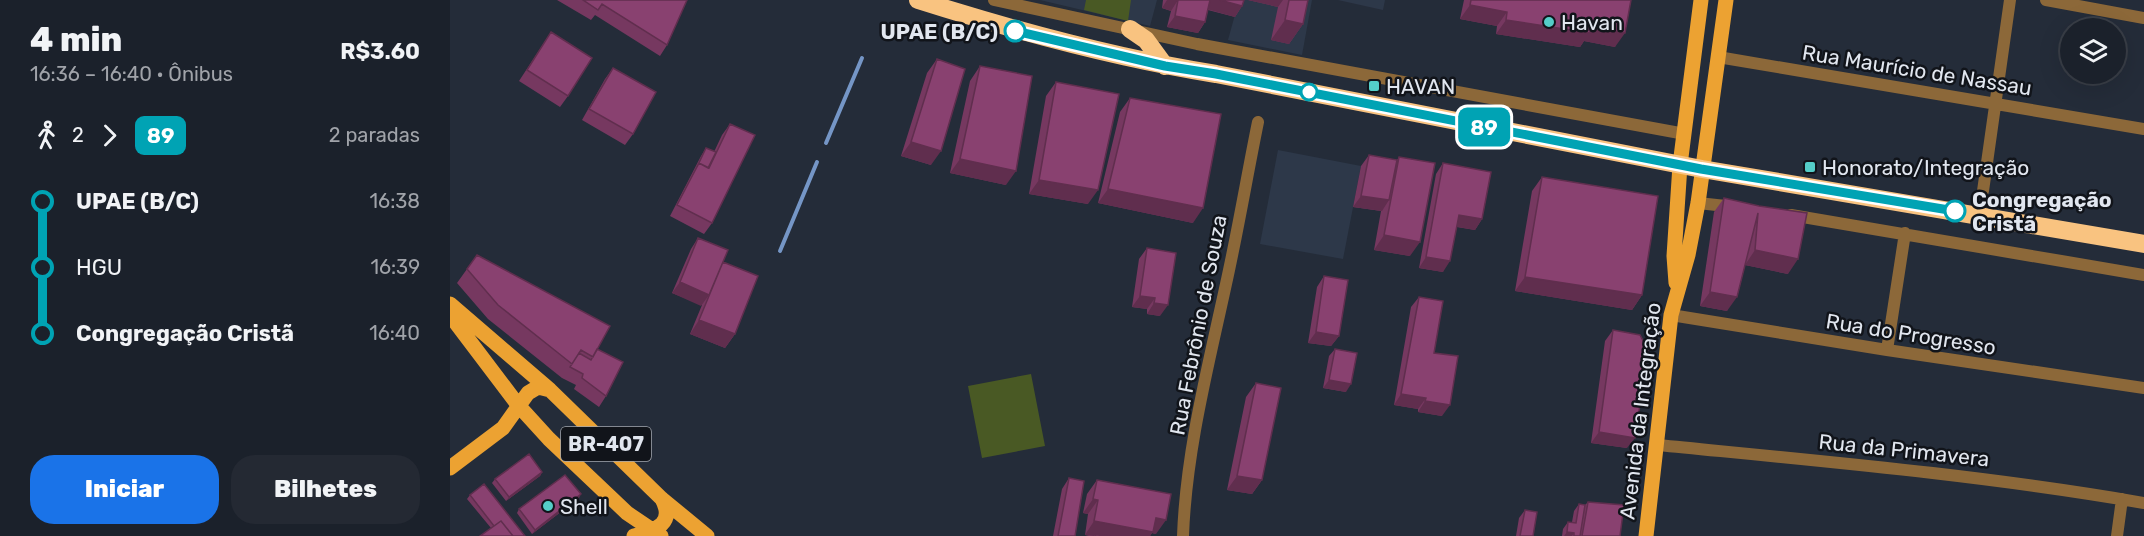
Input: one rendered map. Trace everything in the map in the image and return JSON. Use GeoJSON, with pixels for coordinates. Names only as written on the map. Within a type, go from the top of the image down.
{"type":"FeatureCollection","features":[{"type":"Feature","properties":{"kind":"highway"},"geometry":{"type":"LineString","coordinates":[[918,0],[1015,31],[1165,66],[1228,76],[1701,169],[2144,244]]}},
{"type":"Feature","properties":{"kind":"highway"},"geometry":{"type":"LineString","coordinates":[[1130,29],[1146,40],[1165,66]]}},
{"type":"Feature","properties":{"kind":"main road","name":"Avenida da Integração"},"geometry":{"type":"LineString","coordinates":[[1677,291],[1674,256],[1680,165],[1701,0]]}},
{"type":"Feature","properties":{"kind":"main road","name":"Avenida da Integração"},"geometry":{"type":"LineString","coordinates":[[1646,536],[1671,315],[1688,255],[1698,203],[1726,0]]}},
{"type":"Feature","properties":{"kind":"main road","name":"BR-407"},"geometry":{"type":"LineString","coordinates":[[450,304],[550,390],[662,499],[706,536]]}},
{"type":"Feature","properties":{"kind":"main road","name":"BR-407"},"geometry":{"type":"LineString","coordinates":[[450,315],[518,405],[627,513],[658,533]]}},
{"type":"Feature","properties":{"kind":"main road"},"geometry":{"type":"LineString","coordinates":[[450,468],[503,428],[518,405],[533,389],[538,387],[550,390]]}},
{"type":"Feature","properties":{"kind":"main road"},"geometry":{"type":"LineString","coordinates":[[634,536],[658,533],[666,518],[662,499]]}},
{"type":"Feature","properties":{"kind":"street"},"geometry":{"type":"LineString","coordinates":[[994,0],[1269,58],[1684,134]]}},
{"type":"Feature","properties":{"kind":"street"},"geometry":{"type":"LineString","coordinates":[[1983,191],[2010,0]]}},
{"type":"Feature","properties":{"kind":"street"},"geometry":{"type":"LineString","coordinates":[[2046,0],[2144,18]]}},
{"type":"Feature","properties":{"kind":"street","name":"Rua Maurício de Nassau"},"geometry":{"type":"LineString","coordinates":[[1718,57],[2144,129]]}},
{"type":"Feature","properties":{"kind":"street","name":"Rua Febrônio de Souza"},"geometry":{"type":"LineString","coordinates":[[1183,536],[1184,496],[1204,382],[1232,257],[1257,122]]}},
{"type":"Feature","properties":{"kind":"street"},"geometry":{"type":"LineString","coordinates":[[1698,203],[1745,208]]}},
{"type":"Feature","properties":{"kind":"street"},"geometry":{"type":"LineString","coordinates":[[1779,213],[2144,275]]}},
{"type":"Feature","properties":{"kind":"street"},"geometry":{"type":"LineString","coordinates":[[1887,350],[1905,234]]}},
{"type":"Feature","properties":{"kind":"street","name":"Rua do Progresso"},"geometry":{"type":"LineString","coordinates":[[1671,315],[2144,388]]}},
{"type":"Feature","properties":{"kind":"street","name":"Rua da Primavera"},"geometry":{"type":"LineString","coordinates":[[1658,445],[1787,456],[1986,479],[2144,503]]}},
{"type":"Feature","properties":{"kind":"street"},"geometry":{"type":"LineString","coordinates":[[2117,536],[2122,499]]}},
{"type":"Feature","properties":{"kind":"shaded area"},"geometry":{"type":"Polygon","coordinates":[[[1040,0],[1157,0],[1150,26],[1040,0]]]}},
{"type":"Feature","properties":{"kind":"shaded area"},"geometry":{"type":"Polygon","coordinates":[[[1239,0],[1312,0],[1302,55],[1228,40],[1239,0]]]}},
{"type":"Feature","properties":{"kind":"shaded area"},"geometry":{"type":"Polygon","coordinates":[[[1338,0],[1385,0],[1383,10],[1338,0]]]}},
{"type":"Feature","properties":{"kind":"shaded area"},"geometry":{"type":"Polygon","coordinates":[[[1278,150],[1361,166],[1343,259],[1260,244],[1278,150]]]}},
{"type":"Feature","properties":{"kind":"green space"},"geometry":{"type":"Polygon","coordinates":[[[1086,0],[1131,0],[1128,21],[1084,10],[1086,0]]]}},
{"type":"Feature","properties":{"kind":"green space"},"geometry":{"type":"Polygon","coordinates":[[[1031,374],[1045,446],[982,458],[968,386],[1031,374]]]}},
{"type":"Feature","properties":{"kind":"building"},"geometry":{"type":"Polygon","coordinates":[[[583,0],[687,0],[667,45],[602,4],[598,10],[583,0]]]}},
{"type":"Feature","properties":{"kind":"building"},"geometry":{"type":"Polygon","coordinates":[[[1178,0],[1210,0],[1205,22],[1175,16],[1178,0]]]}},
{"type":"Feature","properties":{"kind":"building"},"geometry":{"type":"Polygon","coordinates":[[[1220,0],[1244,0],[1242,6],[1220,0]]]}},
{"type":"Feature","properties":{"kind":"building"},"geometry":{"type":"Polygon","coordinates":[[[1289,0],[1308,0],[1303,24],[1285,20],[1289,0]]]}},
{"type":"Feature","properties":{"kind":"building"},"geometry":{"type":"Polygon","coordinates":[[[1471,0],[1631,0],[1625,33],[1590,27],[1590,33],[1506,20],[1507,12],[1470,5],[1471,0]]]}},
{"type":"Feature","properties":{"kind":"building"},"geometry":{"type":"Polygon","coordinates":[[[551,32],[592,58],[568,96],[527,70],[551,32]]]}},
{"type":"Feature","properties":{"kind":"building"},"geometry":{"type":"Polygon","coordinates":[[[937,59],[965,69],[941,151],[911,142],[937,59]]]}},
{"type":"Feature","properties":{"kind":"building"},"geometry":{"type":"Polygon","coordinates":[[[980,66],[1032,76],[1016,171],[960,159],[980,66]]]}},
{"type":"Feature","properties":{"kind":"building"},"geometry":{"type":"Polygon","coordinates":[[[613,68],[656,92],[633,134],[589,109],[613,68]]]}},
{"type":"Feature","properties":{"kind":"building"},"geometry":{"type":"Polygon","coordinates":[[[1056,82],[1119,94],[1098,190],[1039,180],[1056,82]]]}},
{"type":"Feature","properties":{"kind":"building"},"geometry":{"type":"Polygon","coordinates":[[[1130,98],[1221,114],[1203,208],[1108,189],[1130,98]]]}},
{"type":"Feature","properties":{"kind":"building"},"geometry":{"type":"Polygon","coordinates":[[[730,124],[755,135],[712,223],[677,205],[699,163],[709,168],[730,124]]]}},
{"type":"Feature","properties":{"kind":"building"},"geometry":{"type":"Polygon","coordinates":[[[706,148],[716,152],[708,168],[699,163],[697,167],[706,148]]]}},
{"type":"Feature","properties":{"kind":"building"},"geometry":{"type":"Polygon","coordinates":[[[1369,155],[1397,160],[1389,200],[1361,196],[1369,155]]]}},
{"type":"Feature","properties":{"kind":"building"},"geometry":{"type":"Polygon","coordinates":[[[1399,157],[1435,163],[1420,242],[1384,235],[1399,157]]]}},
{"type":"Feature","properties":{"kind":"building"},"geometry":{"type":"Polygon","coordinates":[[[1443,163],[1491,172],[1482,219],[1459,215],[1450,261],[1426,257],[1443,163]]]}},
{"type":"Feature","properties":{"kind":"building"},"geometry":{"type":"Polygon","coordinates":[[[1542,177],[1658,196],[1642,295],[1525,277],[1542,177]]]}},
{"type":"Feature","properties":{"kind":"building"},"geometry":{"type":"Polygon","coordinates":[[[1724,198],[1807,213],[1798,259],[1755,250],[1758,213],[1737,297],[1710,292],[1724,198]]]}},
{"type":"Feature","properties":{"kind":"building"},"geometry":{"type":"Polygon","coordinates":[[[698,238],[728,250],[709,295],[680,282],[698,238]]]}},
{"type":"Feature","properties":{"kind":"building"},"geometry":{"type":"Polygon","coordinates":[[[1147,248],[1176,253],[1168,305],[1154,303],[1155,298],[1140,296],[1147,248]]]}},
{"type":"Feature","properties":{"kind":"building"},"geometry":{"type":"Polygon","coordinates":[[[477,255],[610,326],[593,357],[581,350],[572,364],[498,305],[467,269],[477,255]]]}},
{"type":"Feature","properties":{"kind":"building"},"geometry":{"type":"Polygon","coordinates":[[[723,262],[758,276],[735,334],[699,320],[723,262]]]}},
{"type":"Feature","properties":{"kind":"building"},"geometry":{"type":"Polygon","coordinates":[[[1324,276],[1348,280],[1339,336],[1316,332],[1324,276]]]}},
{"type":"Feature","properties":{"kind":"building"},"geometry":{"type":"Polygon","coordinates":[[[1419,297],[1443,301],[1434,353],[1458,356],[1450,405],[1401,394],[1419,297]]]}},
{"type":"Feature","properties":{"kind":"building"},"geometry":{"type":"Polygon","coordinates":[[[1613,330],[1640,335],[1648,350],[1635,438],[1599,432],[1613,330]]]}},
{"type":"Feature","properties":{"kind":"building"},"geometry":{"type":"Polygon","coordinates":[[[597,349],[623,362],[606,396],[582,378],[583,374],[570,367],[579,353],[591,360],[597,349]]]}},
{"type":"Feature","properties":{"kind":"building"},"geometry":{"type":"Polygon","coordinates":[[[1335,349],[1357,353],[1351,384],[1329,380],[1335,349]]]}},
{"type":"Feature","properties":{"kind":"building"},"geometry":{"type":"Polygon","coordinates":[[[1256,383],[1281,388],[1262,480],[1237,476],[1256,383]]]}},
{"type":"Feature","properties":{"kind":"building","name":"Shell"},"geometry":{"type":"Polygon","coordinates":[[[529,454],[542,472],[509,497],[495,479],[529,454]]]}},
{"type":"Feature","properties":{"kind":"building","name":"Shell"},"geometry":{"type":"Polygon","coordinates":[[[565,475],[581,494],[535,530],[519,509],[565,475]]]}},
{"type":"Feature","properties":{"kind":"building"},"geometry":{"type":"Polygon","coordinates":[[[1069,478],[1084,481],[1075,536],[1058,536],[1069,478]]]}},
{"type":"Feature","properties":{"kind":"building"},"geometry":{"type":"Polygon","coordinates":[[[1097,480],[1171,494],[1166,520],[1156,518],[1153,532],[1094,521],[1098,500],[1093,499],[1097,480]]]}},
{"type":"Feature","properties":{"kind":"building"},"geometry":{"type":"Polygon","coordinates":[[[484,484],[525,536],[513,536],[501,521],[494,526],[470,495],[484,484]]]}},
{"type":"Feature","properties":{"kind":"building"},"geometry":{"type":"Polygon","coordinates":[[[1588,502],[1624,505],[1620,536],[1582,536],[1588,502]]]}},
{"type":"Feature","properties":{"kind":"building"},"geometry":{"type":"Polygon","coordinates":[[[1579,504],[1585,505],[1580,536],[1574,536],[1574,533],[1567,532],[1568,522],[1576,523],[1579,504]]]}},
{"type":"Feature","properties":{"kind":"building"},"geometry":{"type":"Polygon","coordinates":[[[1525,510],[1537,512],[1533,536],[1520,536],[1525,510]]]}},
{"type":"Feature","properties":{"kind":"building"},"geometry":{"type":"Polygon","coordinates":[[[501,521],[513,536],[480,536],[501,521]]]}},
{"type":"Feature","properties":{"kind":"waterway"},"geometry":{"type":"LineString","coordinates":[[826,143],[862,58]]}},
{"type":"Feature","properties":{"kind":"waterway"},"geometry":{"type":"LineString","coordinates":[[780,251],[817,162]]}},
{"type":"Feature","properties":{"kind":"bus line","name":"89"},"geometry":{"type":"LineString","coordinates":[[1015,31],[1165,66],[1216,74],[1709,171],[1955,211]]}},
{"type":"Feature","properties":{"kind":"place","name":"Havan"},"geometry":{"type":"Point","coordinates":[1549,22]}},
{"type":"Feature","properties":{"kind":"place","name":"UPAE (B/C)"},"geometry":{"type":"Point","coordinates":[1015,31]}},
{"type":"Feature","properties":{"kind":"place","name":"HAVAN"},"geometry":{"type":"Point","coordinates":[1374,86]}},
{"type":"Feature","properties":{"kind":"place","name":"Honorato/Integração"},"geometry":{"type":"Point","coordinates":[1810,167]}},
{"type":"Feature","properties":{"kind":"place","name":"Congregação Cristã"},"geometry":{"type":"Point","coordinates":[1955,211]}},
{"type":"Feature","properties":{"kind":"place","name":"Shell"},"geometry":{"type":"Point","coordinates":[548,506]}}]}
